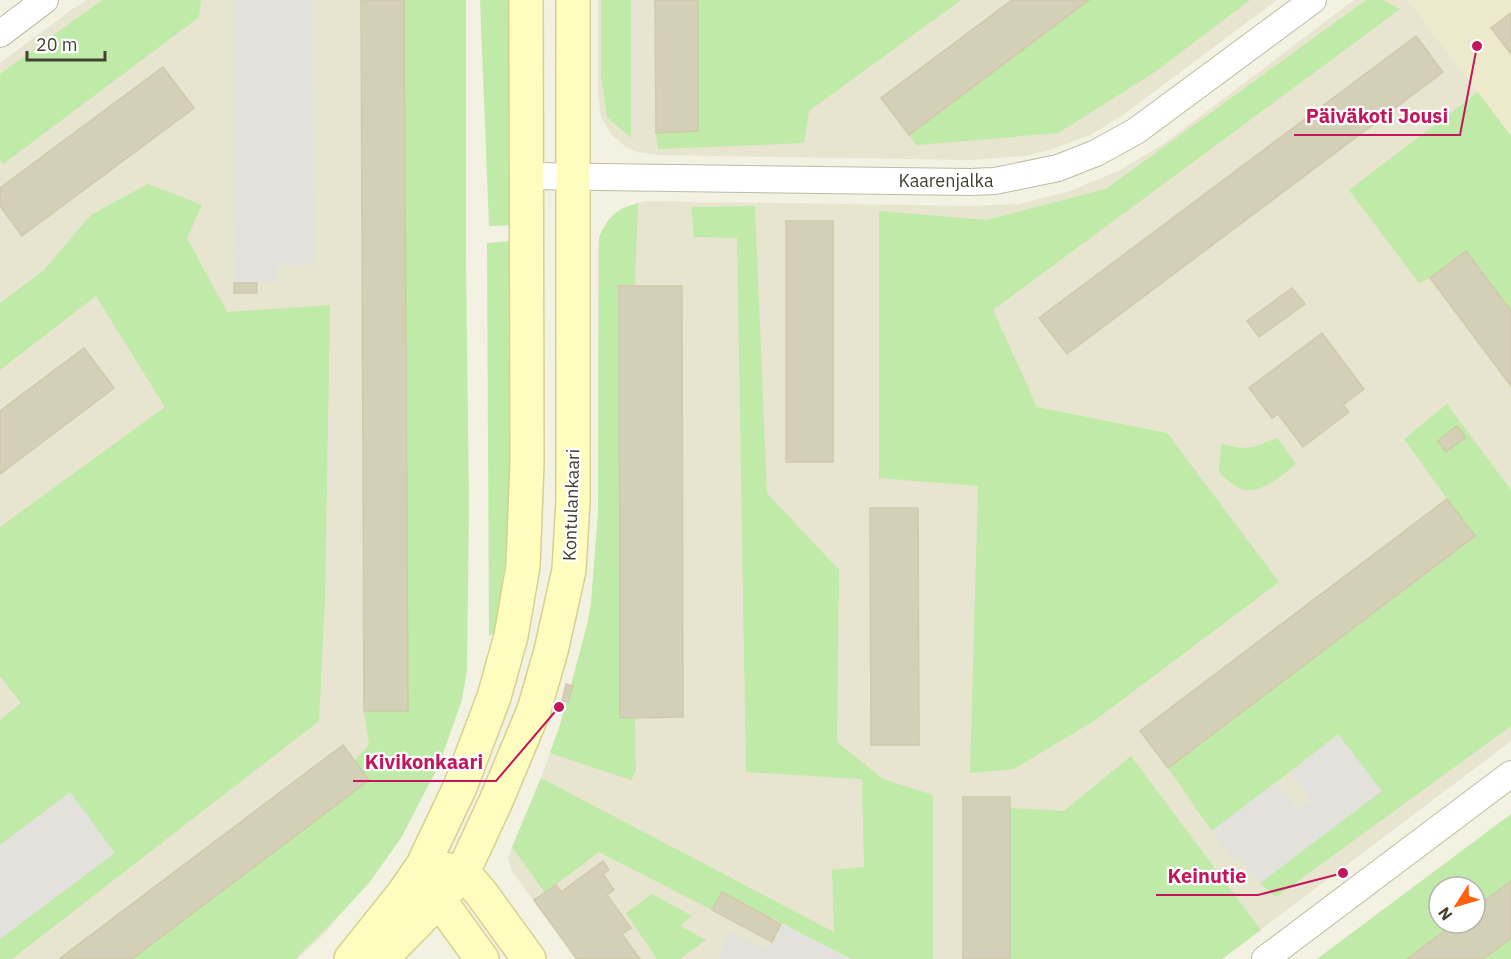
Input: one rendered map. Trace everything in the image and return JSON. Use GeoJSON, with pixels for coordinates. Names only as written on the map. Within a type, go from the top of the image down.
{"type":"FeatureCollection","features":[{"type":"Feature","properties":{"kind":"main road"},"geometry":{"type":"LineString","coordinates":[[351,959],[423,865],[460,787],[494,697],[511,636],[523,566],[527,463],[526,0]]}},
{"type":"Feature","properties":{"kind":"main road","name":"Kontulankaari"},"geometry":{"type":"LineString","coordinates":[[381,959],[463,873],[534,710],[551,651],[569,570],[573,501],[573,0]]}},
{"type":"Feature","properties":{"kind":"main road"},"geometry":{"type":"LineString","coordinates":[[423,865],[463,873],[481,893],[529,959]]}},
{"type":"Feature","properties":{"kind":"main road"},"geometry":{"type":"LineString","coordinates":[[423,865],[439,900],[482,959]]}},
{"type":"Feature","properties":{"kind":"street"},"geometry":{"type":"LineString","coordinates":[[0,34],[45,0]]}},
{"type":"Feature","properties":{"kind":"street","name":"Kaarenjalka"},"geometry":{"type":"LineString","coordinates":[[527,176],[970,182],[995,181],[1058,168],[1096,153],[1136,131],[1313,0]]}},
{"type":"Feature","properties":{"kind":"street"},"geometry":{"type":"LineString","coordinates":[[1265,959],[1511,774]]}},
{"type":"Feature","properties":{"kind":"shaded area"},"geometry":{"type":"Polygon","coordinates":[[[87,0],[434,0],[437,769],[365,885],[324,934],[297,959],[0,959],[0,63],[87,0]]]}},
{"type":"Feature","properties":{"kind":"shaded area"},"geometry":{"type":"Polygon","coordinates":[[[233,0],[312,0],[314,265],[278,265],[278,282],[234,282],[233,0]]]}},
{"type":"Feature","properties":{"kind":"shaded area"},"geometry":{"type":"Polygon","coordinates":[[[598,0],[1277,0],[1123,115],[1090,135],[1026,156],[972,160],[659,155],[637,152],[625,146],[611,134],[601,117],[598,94],[598,0]]]}},
{"type":"Feature","properties":{"kind":"shaded area"},"geometry":{"type":"Polygon","coordinates":[[[1354,0],[1408,0],[1511,136],[1511,741],[1222,959],[575,959],[512,871],[508,858],[560,725],[591,603],[598,514],[598,249],[599,237],[609,219],[622,208],[645,201],[970,206],[1020,204],[1073,190],[1120,170],[1162,145],[1354,0]]]}},
{"type":"Feature","properties":{"kind":"shaded area"},"geometry":{"type":"Polygon","coordinates":[[[1408,0],[1511,0],[1511,136],[1478,92],[1408,0]]]}},
{"type":"Feature","properties":{"kind":"shaded area"},"geometry":{"type":"Polygon","coordinates":[[[1338,734],[1382,791],[1260,883],[1239,856],[1233,860],[1212,831],[1276,782],[1298,810],[1312,800],[1291,771],[1338,734]]]}},
{"type":"Feature","properties":{"kind":"shaded area"},"geometry":{"type":"Polygon","coordinates":[[[70,792],[115,853],[0,939],[0,845],[70,792]]]}},
{"type":"Feature","properties":{"kind":"shaded area"},"geometry":{"type":"Polygon","coordinates":[[[781,924],[851,959],[717,959],[730,932],[767,951],[781,924]]]}},
{"type":"Feature","properties":{"kind":"green space"},"geometry":{"type":"Polygon","coordinates":[[[102,0],[201,0],[199,17],[3,164],[0,160],[0,74],[102,0]]]}},
{"type":"Feature","properties":{"kind":"green space"},"geometry":{"type":"Polygon","coordinates":[[[404,0],[466,0],[469,506],[467,670],[462,700],[439,765],[401,838],[369,883],[295,959],[132,959],[369,780],[355,760],[369,745],[364,711],[408,711],[404,0]]]}},
{"type":"Feature","properties":{"kind":"green space"},"geometry":{"type":"Polygon","coordinates":[[[480,0],[511,0],[514,225],[489,226],[480,0]]]}},
{"type":"Feature","properties":{"kind":"green space"},"geometry":{"type":"Polygon","coordinates":[[[601,0],[631,0],[631,138],[607,117],[601,75],[601,0]]]}},
{"type":"Feature","properties":{"kind":"green space"},"geometry":{"type":"Polygon","coordinates":[[[698,0],[961,0],[809,111],[804,143],[658,149],[656,133],[698,130],[698,0]]]}},
{"type":"Feature","properties":{"kind":"green space"},"geometry":{"type":"Polygon","coordinates":[[[1089,0],[1250,0],[1155,72],[1058,133],[916,145],[909,135],[1089,0]]]}},
{"type":"Feature","properties":{"kind":"green space"},"geometry":{"type":"Polygon","coordinates":[[[1366,0],[1383,0],[1400,9],[993,310],[1037,407],[1167,433],[1279,582],[1094,721],[1014,769],[970,773],[978,486],[879,478],[879,211],[986,220],[1106,189],[1366,0]]]}},
{"type":"Feature","properties":{"kind":"green space"},"geometry":{"type":"Polygon","coordinates":[[[1478,92],[1511,136],[1511,311],[1466,251],[1430,278],[1419,283],[1349,190],[1478,92]]]}},
{"type":"Feature","properties":{"kind":"green space"},"geometry":{"type":"Polygon","coordinates":[[[148,184],[202,205],[187,238],[227,312],[330,305],[325,599],[319,721],[12,959],[0,959],[0,720],[21,703],[0,676],[0,527],[165,407],[96,296],[0,370],[0,303],[44,270],[91,215],[148,184]]]}},
{"type":"Feature","properties":{"kind":"green space"},"geometry":{"type":"Polygon","coordinates":[[[638,203],[635,286],[619,286],[620,717],[635,717],[636,771],[631,780],[550,753],[570,690],[591,603],[598,514],[599,237],[614,215],[638,203]]]}},
{"type":"Feature","properties":{"kind":"green space"},"geometry":{"type":"Polygon","coordinates":[[[755,206],[767,493],[839,570],[837,742],[883,779],[933,795],[933,959],[851,959],[722,892],[712,910],[599,852],[545,893],[512,847],[541,778],[834,932],[832,870],[864,867],[862,779],[746,772],[737,238],[694,237],[691,207],[755,206]]]}},
{"type":"Feature","properties":{"kind":"green space"},"geometry":{"type":"Polygon","coordinates":[[[511,241],[515,495],[502,585],[499,629],[489,636],[487,243],[511,241]]]}},
{"type":"Feature","properties":{"kind":"green space"},"geometry":{"type":"Polygon","coordinates":[[[1447,404],[1511,490],[1511,726],[1276,897],[1260,883],[1381,791],[1338,735],[1212,831],[1168,768],[1475,537],[1404,439],[1447,404]]]}},
{"type":"Feature","properties":{"kind":"green space"},"geometry":{"type":"Polygon","coordinates":[[[1277,438],[1296,464],[1267,485],[1258,489],[1239,488],[1229,482],[1219,471],[1221,444],[1241,448],[1254,447],[1277,438]]]}},
{"type":"Feature","properties":{"kind":"green space"},"geometry":{"type":"Polygon","coordinates":[[[1131,756],[1261,930],[1222,959],[1010,959],[1010,808],[1064,811],[1131,756]]]}},
{"type":"Feature","properties":{"kind":"green space"},"geometry":{"type":"Polygon","coordinates":[[[1511,814],[1511,959],[1317,959],[1427,877],[1427,935],[1487,935],[1487,875],[1429,875],[1511,814]]]}},
{"type":"Feature","properties":{"kind":"green space"},"geometry":{"type":"Polygon","coordinates":[[[652,894],[692,916],[680,926],[706,940],[680,959],[657,959],[626,913],[652,894]]]}},
{"type":"Feature","properties":{"kind":"building"},"geometry":{"type":"Polygon","coordinates":[[[361,0],[404,0],[408,711],[364,711],[361,0]]]}},
{"type":"Feature","properties":{"kind":"building"},"geometry":{"type":"Polygon","coordinates":[[[655,0],[698,0],[698,131],[656,133],[655,0]]]}},
{"type":"Feature","properties":{"kind":"building"},"geometry":{"type":"Polygon","coordinates":[[[1012,0],[1089,0],[909,135],[881,98],[1012,0]]]}},
{"type":"Feature","properties":{"kind":"building"},"geometry":{"type":"Polygon","coordinates":[[[1511,13],[1511,54],[1491,28],[1511,13]]]}},
{"type":"Feature","properties":{"kind":"building"},"geometry":{"type":"Polygon","coordinates":[[[1416,36],[1443,72],[1067,354],[1039,318],[1416,36]]]}},
{"type":"Feature","properties":{"kind":"building"},"geometry":{"type":"Polygon","coordinates":[[[163,67],[194,108],[22,236],[0,206],[0,188],[163,67]]]}},
{"type":"Feature","properties":{"kind":"building"},"geometry":{"type":"Polygon","coordinates":[[[786,221],[833,221],[833,462],[786,462],[786,221]]]}},
{"type":"Feature","properties":{"kind":"building"},"geometry":{"type":"Polygon","coordinates":[[[1466,251],[1511,311],[1511,386],[1430,278],[1466,251]]]}},
{"type":"Feature","properties":{"kind":"building"},"geometry":{"type":"Polygon","coordinates":[[[234,283],[257,283],[257,293],[234,293],[234,283]]]}},
{"type":"Feature","properties":{"kind":"building"},"geometry":{"type":"Polygon","coordinates":[[[619,286],[682,286],[683,717],[620,718],[619,286]]]}},
{"type":"Feature","properties":{"kind":"building"},"geometry":{"type":"Polygon","coordinates":[[[1292,288],[1305,304],[1259,337],[1247,321],[1292,288]]]}},
{"type":"Feature","properties":{"kind":"building"},"geometry":{"type":"Polygon","coordinates":[[[1322,333],[1364,389],[1343,405],[1349,412],[1303,447],[1278,414],[1272,418],[1249,388],[1322,333]]]}},
{"type":"Feature","properties":{"kind":"building"},"geometry":{"type":"Polygon","coordinates":[[[84,348],[114,388],[0,474],[0,411],[84,348]]]}},
{"type":"Feature","properties":{"kind":"building"},"geometry":{"type":"Polygon","coordinates":[[[1457,426],[1466,437],[1446,452],[1438,441],[1457,426]]]}},
{"type":"Feature","properties":{"kind":"building"},"geometry":{"type":"Polygon","coordinates":[[[1447,499],[1475,536],[1168,768],[1140,731],[1447,499]]]}},
{"type":"Feature","properties":{"kind":"building"},"geometry":{"type":"Polygon","coordinates":[[[870,508],[918,508],[919,745],[871,745],[870,508]]]}},
{"type":"Feature","properties":{"kind":"building"},"geometry":{"type":"Polygon","coordinates":[[[566,684],[573,686],[568,702],[562,701],[566,684]]]}},
{"type":"Feature","properties":{"kind":"building"},"geometry":{"type":"Polygon","coordinates":[[[343,745],[369,780],[132,959],[59,959],[343,745]]]}},
{"type":"Feature","properties":{"kind":"building"},"geometry":{"type":"Polygon","coordinates":[[[963,797],[1010,797],[1010,959],[963,959],[963,797]]]}},
{"type":"Feature","properties":{"kind":"building"},"geometry":{"type":"Polygon","coordinates":[[[603,861],[609,870],[603,874],[614,890],[607,895],[631,928],[622,934],[640,959],[577,959],[534,900],[556,885],[561,892],[603,861]]]}},
{"type":"Feature","properties":{"kind":"building"},"geometry":{"type":"Polygon","coordinates":[[[1511,881],[1511,938],[1483,959],[1407,959],[1439,935],[1487,935],[1487,899],[1511,881]]]}},
{"type":"Feature","properties":{"kind":"building"},"geometry":{"type":"Polygon","coordinates":[[[722,892],[781,924],[772,942],[712,910],[722,892]]]}},
{"type":"Feature","properties":{"kind":"place","name":"Päiväkoti Jousi"},"geometry":{"type":"Point","coordinates":[1477,46]}},
{"type":"Feature","properties":{"kind":"place","name":"Kivikonkaari"},"geometry":{"type":"Point","coordinates":[559,707]}},
{"type":"Feature","properties":{"kind":"place","name":"Keinutie"},"geometry":{"type":"Point","coordinates":[1343,873]}}]}
